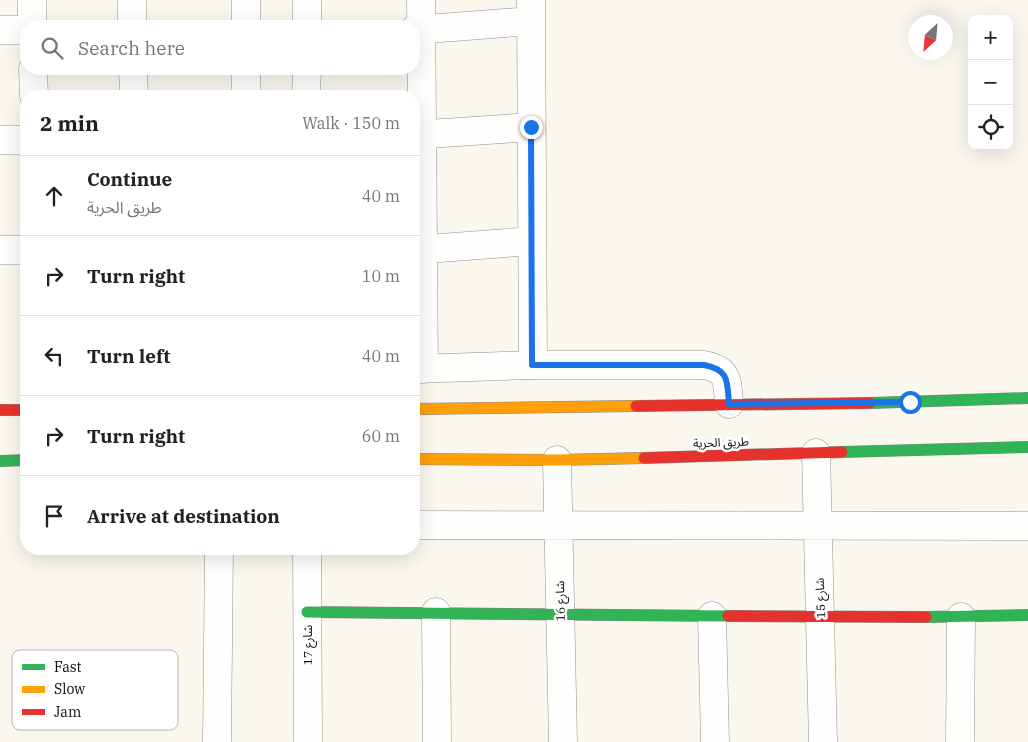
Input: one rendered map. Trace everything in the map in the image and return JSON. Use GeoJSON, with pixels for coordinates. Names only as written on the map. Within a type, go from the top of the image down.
{"type":"FeatureCollection","features":[{"type":"Feature","properties":{"kind":"main road"},"geometry":{"type":"LineString","coordinates":[[420,409],[910,402],[1028,398]]}},
{"type":"Feature","properties":{"kind":"main road"},"geometry":{"type":"LineString","coordinates":[[0,410],[20,410]]}},
{"type":"Feature","properties":{"kind":"main road","name":"طريق الحرية"},"geometry":{"type":"LineString","coordinates":[[420,459],[557,460],[1028,447]]}},
{"type":"Feature","properties":{"kind":"main road"},"geometry":{"type":"LineString","coordinates":[[0,461],[20,460]]}},
{"type":"Feature","properties":{"kind":"main road"},"geometry":{"type":"LineString","coordinates":[[307,612],[712,616],[962,617],[1028,615]]}},
{"type":"Feature","properties":{"kind":"street"},"geometry":{"type":"LineString","coordinates":[[32,0],[32,20]]}},
{"type":"Feature","properties":{"kind":"street"},"geometry":{"type":"LineString","coordinates":[[132,0],[132,20]]}},
{"type":"Feature","properties":{"kind":"street"},"geometry":{"type":"LineString","coordinates":[[246,0],[246,20]]}},
{"type":"Feature","properties":{"kind":"street"},"geometry":{"type":"LineString","coordinates":[[307,0],[307,20]]}},
{"type":"Feature","properties":{"kind":"street"},"geometry":{"type":"LineString","coordinates":[[418,20],[420,0]]}},
{"type":"Feature","properties":{"kind":"street"},"geometry":{"type":"LineString","coordinates":[[420,30],[531,11],[532,365]]}},
{"type":"Feature","properties":{"kind":"street"},"geometry":{"type":"LineString","coordinates":[[0,30],[20,30]]}},
{"type":"Feature","properties":{"kind":"street"},"geometry":{"type":"LineString","coordinates":[[33,75],[34,90]]}},
{"type":"Feature","properties":{"kind":"street"},"geometry":{"type":"LineString","coordinates":[[133,75],[134,90]]}},
{"type":"Feature","properties":{"kind":"street"},"geometry":{"type":"LineString","coordinates":[[246,75],[246,90]]}},
{"type":"Feature","properties":{"kind":"street"},"geometry":{"type":"LineString","coordinates":[[306,90],[307,75]]}},
{"type":"Feature","properties":{"kind":"street"},"geometry":{"type":"LineString","coordinates":[[417,75],[418,90]]}},
{"type":"Feature","properties":{"kind":"street"},"geometry":{"type":"LineString","coordinates":[[420,135],[531,127]]}},
{"type":"Feature","properties":{"kind":"street"},"geometry":{"type":"LineString","coordinates":[[0,140],[20,140]]}},
{"type":"Feature","properties":{"kind":"street"},"geometry":{"type":"LineString","coordinates":[[420,250],[532,241]]}},
{"type":"Feature","properties":{"kind":"street"},"geometry":{"type":"LineString","coordinates":[[0,250],[20,250]]}},
{"type":"Feature","properties":{"kind":"street"},"geometry":{"type":"LineString","coordinates":[[420,369],[532,365],[694,365],[711,367],[723,374],[727,380],[729,404]]}},
{"type":"Feature","properties":{"kind":"street","name":"شارع 15"},"geometry":{"type":"LineString","coordinates":[[816,453],[823,742]]}},
{"type":"Feature","properties":{"kind":"street","name":"شارع 16"},"geometry":{"type":"LineString","coordinates":[[557,460],[563,742]]}},
{"type":"Feature","properties":{"kind":"street"},"geometry":{"type":"LineString","coordinates":[[420,525],[1028,526]]}},
{"type":"Feature","properties":{"kind":"street"},"geometry":{"type":"LineString","coordinates":[[216,742],[219,555]]}},
{"type":"Feature","properties":{"kind":"street","name":"شارع 17"},"geometry":{"type":"LineString","coordinates":[[307,555],[308,742]]}},
{"type":"Feature","properties":{"kind":"street"},"geometry":{"type":"LineString","coordinates":[[436,612],[437,742]]}},
{"type":"Feature","properties":{"kind":"street"},"geometry":{"type":"LineString","coordinates":[[712,616],[715,742]]}},
{"type":"Feature","properties":{"kind":"street"},"geometry":{"type":"LineString","coordinates":[[960,742],[962,617]]}},
{"type":"Feature","properties":{"kind":"traffic: fast"},"geometry":{"type":"LineString","coordinates":[[870,403],[1028,398]]}},
{"type":"Feature","properties":{"kind":"traffic: fast"},"geometry":{"type":"LineString","coordinates":[[842,452],[1028,447]]}},
{"type":"Feature","properties":{"kind":"traffic: fast"},"geometry":{"type":"LineString","coordinates":[[0,461],[20,460]]}},
{"type":"Feature","properties":{"kind":"traffic: fast"},"geometry":{"type":"LineString","coordinates":[[307,612],[728,616]]}},
{"type":"Feature","properties":{"kind":"traffic: fast"},"geometry":{"type":"LineString","coordinates":[[926,617],[1028,615]]}},
{"type":"Feature","properties":{"kind":"traffic: slow"},"geometry":{"type":"LineString","coordinates":[[420,409],[636,406]]}},
{"type":"Feature","properties":{"kind":"traffic: slow"},"geometry":{"type":"LineString","coordinates":[[420,459],[557,460],[644,458]]}},
{"type":"Feature","properties":{"kind":"traffic: jam"},"geometry":{"type":"LineString","coordinates":[[636,406],[870,403]]}},
{"type":"Feature","properties":{"kind":"traffic: jam"},"geometry":{"type":"LineString","coordinates":[[0,410],[20,410]]}},
{"type":"Feature","properties":{"kind":"traffic: jam"},"geometry":{"type":"LineString","coordinates":[[644,458],[842,452]]}},
{"type":"Feature","properties":{"kind":"traffic: jam"},"geometry":{"type":"LineString","coordinates":[[728,616],[926,617]]}},
{"type":"Feature","properties":{"kind":"route"},"geometry":{"type":"LineString","coordinates":[[531,127],[532,365],[704,365],[717,370],[727,380],[729,404],[910,402]]}}]}
